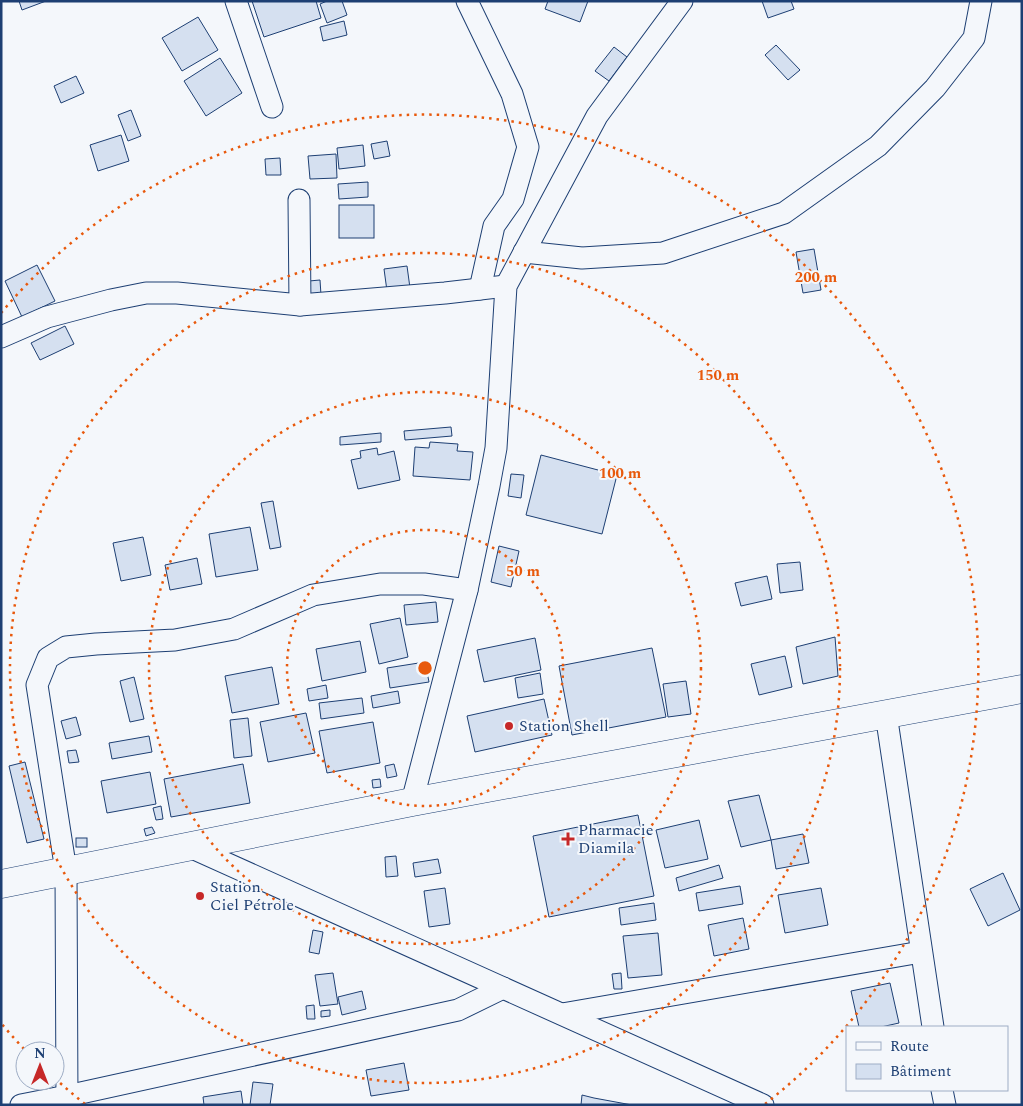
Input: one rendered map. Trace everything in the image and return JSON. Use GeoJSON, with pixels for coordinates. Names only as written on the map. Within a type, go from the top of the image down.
{"type":"FeatureCollection","features":[{"type":"Feature","properties":{"kind":"highway"},"geometry":{"type":"LineString","coordinates":[[1,884],[412,802],[1022,689]]}},
{"type":"Feature","properties":{"kind":"street"},"geometry":{"type":"LineString","coordinates":[[236,1],[272,107]]}},
{"type":"Feature","properties":{"kind":"street"},"geometry":{"type":"LineString","coordinates":[[468,1],[512,94],[528,147],[513,199],[494,226],[480,289]]}},
{"type":"Feature","properties":{"kind":"street"},"geometry":{"type":"LineString","coordinates":[[412,802],[466,590],[496,448],[506,286],[597,116],[682,1]]}},
{"type":"Feature","properties":{"kind":"street"},"geometry":{"type":"LineString","coordinates":[[524,252],[582,258],[663,253],[784,213],[878,146],[935,88],[974,38],[980,1]]}},
{"type":"Feature","properties":{"kind":"street"},"geometry":{"type":"LineString","coordinates":[[299,200],[300,305]]}},
{"type":"Feature","properties":{"kind":"street"},"geometry":{"type":"LineString","coordinates":[[1,337],[48,317],[112,300],[146,294],[177,293],[300,305],[506,286]]}},
{"type":"Feature","properties":{"kind":"street"},"geometry":{"type":"LineString","coordinates":[[67,1100],[66,871],[37,685],[48,658],[66,647],[175,640],[234,629],[313,595],[380,584],[424,584],[466,590]]}},
{"type":"Feature","properties":{"kind":"street"},"geometry":{"type":"LineString","coordinates":[[886,714],[933,1026]]}},
{"type":"Feature","properties":{"kind":"street"},"geometry":{"type":"LineString","coordinates":[[190,847],[763,1105]]}},
{"type":"Feature","properties":{"kind":"street"},"geometry":{"type":"LineString","coordinates":[[562,1014],[922,952]]}},
{"type":"Feature","properties":{"kind":"street"},"geometry":{"type":"LineString","coordinates":[[21,1105],[67,1100],[458,1010],[503,988]]}},
{"type":"Feature","properties":{"kind":"street"},"geometry":{"type":"LineString","coordinates":[[942,1091],[945,1105]]}},
{"type":"Feature","properties":{"kind":"building"},"geometry":{"type":"Polygon","coordinates":[[[19,1],[46,1],[22,10],[19,1]]]}},
{"type":"Feature","properties":{"kind":"building"},"geometry":{"type":"Polygon","coordinates":[[[252,1],[316,1],[321,18],[264,37],[252,1]]]}},
{"type":"Feature","properties":{"kind":"building"},"geometry":{"type":"Polygon","coordinates":[[[327,1],[342,1],[347,15],[327,23],[320,4],[327,1]]]}},
{"type":"Feature","properties":{"kind":"building"},"geometry":{"type":"Polygon","coordinates":[[[548,1],[588,1],[580,22],[545,9],[548,1]]]}},
{"type":"Feature","properties":{"kind":"building"},"geometry":{"type":"Polygon","coordinates":[[[762,1],[791,1],[794,9],[768,18],[762,1]]]}},
{"type":"Feature","properties":{"kind":"building"},"geometry":{"type":"Polygon","coordinates":[[[198,17],[218,50],[182,71],[162,38],[198,17]]]}},
{"type":"Feature","properties":{"kind":"building"},"geometry":{"type":"Polygon","coordinates":[[[344,21],[347,35],[323,41],[320,27],[344,21]]]}},
{"type":"Feature","properties":{"kind":"building"},"geometry":{"type":"Polygon","coordinates":[[[776,45],[800,70],[788,80],[765,55],[776,45]]]}},
{"type":"Feature","properties":{"kind":"building"},"geometry":{"type":"Polygon","coordinates":[[[614,47],[627,57],[609,81],[595,71],[614,47]]]}},
{"type":"Feature","properties":{"kind":"building"},"geometry":{"type":"Polygon","coordinates":[[[220,58],[242,93],[206,116],[184,81],[220,58]]]}},
{"type":"Feature","properties":{"kind":"building"},"geometry":{"type":"Polygon","coordinates":[[[76,76],[84,93],[61,103],[54,86],[76,76]]]}},
{"type":"Feature","properties":{"kind":"building"},"geometry":{"type":"Polygon","coordinates":[[[131,110],[141,136],[128,141],[118,115],[131,110]]]}},
{"type":"Feature","properties":{"kind":"building"},"geometry":{"type":"Polygon","coordinates":[[[121,135],[129,161],[98,171],[90,145],[121,135]]]}},
{"type":"Feature","properties":{"kind":"building"},"geometry":{"type":"Polygon","coordinates":[[[387,141],[390,156],[374,159],[371,144],[387,141]]]}},
{"type":"Feature","properties":{"kind":"building"},"geometry":{"type":"Polygon","coordinates":[[[363,145],[365,166],[339,169],[337,148],[363,145]]]}},
{"type":"Feature","properties":{"kind":"building"},"geometry":{"type":"Polygon","coordinates":[[[336,154],[337,178],[310,179],[308,156],[336,154]]]}},
{"type":"Feature","properties":{"kind":"building"},"geometry":{"type":"Polygon","coordinates":[[[280,158],[281,175],[266,175],[265,159],[280,158]]]}},
{"type":"Feature","properties":{"kind":"building"},"geometry":{"type":"Polygon","coordinates":[[[368,182],[368,197],[339,199],[338,184],[368,182]]]}},
{"type":"Feature","properties":{"kind":"building"},"geometry":{"type":"Polygon","coordinates":[[[339,205],[374,205],[374,238],[339,238],[339,205]]]}},
{"type":"Feature","properties":{"kind":"building"},"geometry":{"type":"Polygon","coordinates":[[[814,249],[821,290],[803,293],[796,252],[814,249]]]}},
{"type":"Feature","properties":{"kind":"building"},"geometry":{"type":"Polygon","coordinates":[[[37,265],[55,301],[22,317],[5,281],[37,265]]]}},
{"type":"Feature","properties":{"kind":"building"},"geometry":{"type":"Polygon","coordinates":[[[407,266],[410,288],[387,291],[384,269],[407,266]]]}},
{"type":"Feature","properties":{"kind":"building"},"geometry":{"type":"Polygon","coordinates":[[[320,280],[321,295],[310,296],[309,281],[320,280]]]}},
{"type":"Feature","properties":{"kind":"building"},"geometry":{"type":"Polygon","coordinates":[[[65,326],[74,344],[40,360],[31,343],[65,326]]]}},
{"type":"Feature","properties":{"kind":"building"},"geometry":{"type":"Polygon","coordinates":[[[451,427],[452,436],[405,440],[404,431],[451,427]]]}},
{"type":"Feature","properties":{"kind":"building"},"geometry":{"type":"Polygon","coordinates":[[[381,433],[381,442],[340,445],[340,437],[381,433]]]}},
{"type":"Feature","properties":{"kind":"building"},"geometry":{"type":"Polygon","coordinates":[[[430,442],[458,444],[457,451],[473,452],[470,480],[413,476],[415,447],[429,448],[430,442]]]}},
{"type":"Feature","properties":{"kind":"building"},"geometry":{"type":"Polygon","coordinates":[[[377,448],[378,455],[394,451],[400,480],[358,489],[351,460],[361,458],[360,451],[377,448]]]}},
{"type":"Feature","properties":{"kind":"building"},"geometry":{"type":"Polygon","coordinates":[[[541,455],[617,475],[602,534],[526,515],[541,455]]]}},
{"type":"Feature","properties":{"kind":"building"},"geometry":{"type":"Polygon","coordinates":[[[511,474],[524,475],[521,498],[508,496],[511,474]]]}},
{"type":"Feature","properties":{"kind":"building"},"geometry":{"type":"Polygon","coordinates":[[[273,501],[281,547],[270,549],[261,503],[273,501]]]}},
{"type":"Feature","properties":{"kind":"building"},"geometry":{"type":"Polygon","coordinates":[[[250,527],[258,570],[216,577],[209,534],[250,527]]]}},
{"type":"Feature","properties":{"kind":"building"},"geometry":{"type":"Polygon","coordinates":[[[143,537],[151,575],[121,581],[113,543],[143,537]]]}},
{"type":"Feature","properties":{"kind":"building"},"geometry":{"type":"Polygon","coordinates":[[[499,546],[519,551],[511,587],[491,582],[499,546]]]}},
{"type":"Feature","properties":{"kind":"building"},"geometry":{"type":"Polygon","coordinates":[[[197,558],[202,584],[170,590],[165,565],[197,558]]]}},
{"type":"Feature","properties":{"kind":"building"},"geometry":{"type":"Polygon","coordinates":[[[800,562],[803,590],[780,593],[777,564],[800,562]]]}},
{"type":"Feature","properties":{"kind":"building"},"geometry":{"type":"Polygon","coordinates":[[[767,576],[772,599],[741,606],[735,583],[767,576]]]}},
{"type":"Feature","properties":{"kind":"building"},"geometry":{"type":"Polygon","coordinates":[[[436,602],[438,622],[406,625],[404,605],[436,602]]]}},
{"type":"Feature","properties":{"kind":"building"},"geometry":{"type":"Polygon","coordinates":[[[400,618],[408,657],[379,664],[370,624],[400,618]]]}},
{"type":"Feature","properties":{"kind":"building"},"geometry":{"type":"Polygon","coordinates":[[[835,637],[838,676],[803,684],[796,647],[835,637]]]}},
{"type":"Feature","properties":{"kind":"building"},"geometry":{"type":"Polygon","coordinates":[[[535,638],[541,670],[484,682],[477,650],[535,638]]]}},
{"type":"Feature","properties":{"kind":"building"},"geometry":{"type":"Polygon","coordinates":[[[360,641],[366,672],[322,681],[316,649],[360,641]]]}},
{"type":"Feature","properties":{"kind":"building"},"geometry":{"type":"Polygon","coordinates":[[[652,648],[666,717],[572,735],[559,666],[652,648]]]}},
{"type":"Feature","properties":{"kind":"building"},"geometry":{"type":"Polygon","coordinates":[[[785,656],[792,687],[759,695],[751,664],[785,656]]]}},
{"type":"Feature","properties":{"kind":"building"},"geometry":{"type":"Polygon","coordinates":[[[425,662],[429,682],[390,688],[387,668],[425,662]]]}},
{"type":"Feature","properties":{"kind":"building"},"geometry":{"type":"Polygon","coordinates":[[[272,667],[279,704],[232,713],[225,676],[272,667]]]}},
{"type":"Feature","properties":{"kind":"building"},"geometry":{"type":"Polygon","coordinates":[[[540,673],[543,694],[518,698],[515,678],[540,673]]]}},
{"type":"Feature","properties":{"kind":"building"},"geometry":{"type":"Polygon","coordinates":[[[134,677],[144,719],[130,722],[120,681],[134,677]]]}},
{"type":"Feature","properties":{"kind":"building"},"geometry":{"type":"Polygon","coordinates":[[[686,681],[691,714],[668,717],[663,684],[686,681]]]}},
{"type":"Feature","properties":{"kind":"building"},"geometry":{"type":"Polygon","coordinates":[[[326,685],[328,698],[309,701],[307,689],[326,685]]]}},
{"type":"Feature","properties":{"kind":"building"},"geometry":{"type":"Polygon","coordinates":[[[398,691],[400,703],[373,708],[371,696],[398,691]]]}},
{"type":"Feature","properties":{"kind":"building"},"geometry":{"type":"Polygon","coordinates":[[[362,698],[364,713],[321,719],[319,703],[362,698]]]}},
{"type":"Feature","properties":{"kind":"building","name":"Station Shell"},"geometry":{"type":"Polygon","coordinates":[[[544,699],[552,735],[475,752],[467,716],[544,699]]]}},
{"type":"Feature","properties":{"kind":"building"},"geometry":{"type":"Polygon","coordinates":[[[306,713],[315,753],[268,762],[260,722],[306,713]]]}},
{"type":"Feature","properties":{"kind":"building"},"geometry":{"type":"Polygon","coordinates":[[[76,717],[81,735],[66,739],[61,721],[76,717]]]}},
{"type":"Feature","properties":{"kind":"building"},"geometry":{"type":"Polygon","coordinates":[[[248,718],[252,756],[234,758],[230,720],[248,718]]]}},
{"type":"Feature","properties":{"kind":"building"},"geometry":{"type":"Polygon","coordinates":[[[373,722],[380,763],[327,773],[319,731],[373,722]]]}},
{"type":"Feature","properties":{"kind":"building"},"geometry":{"type":"Polygon","coordinates":[[[149,736],[152,752],[112,759],[109,743],[149,736]]]}},
{"type":"Feature","properties":{"kind":"building"},"geometry":{"type":"Polygon","coordinates":[[[76,750],[79,762],[69,763],[67,751],[76,750]]]}},
{"type":"Feature","properties":{"kind":"building"},"geometry":{"type":"Polygon","coordinates":[[[25,762],[44,839],[27,843],[9,766],[25,762]]]}},
{"type":"Feature","properties":{"kind":"building"},"geometry":{"type":"Polygon","coordinates":[[[243,764],[250,803],[171,817],[164,779],[243,764]]]}},
{"type":"Feature","properties":{"kind":"building"},"geometry":{"type":"Polygon","coordinates":[[[394,764],[397,776],[387,778],[385,766],[394,764]]]}},
{"type":"Feature","properties":{"kind":"building"},"geometry":{"type":"Polygon","coordinates":[[[150,772],[156,804],[107,813],[101,781],[150,772]]]}},
{"type":"Feature","properties":{"kind":"building"},"geometry":{"type":"Polygon","coordinates":[[[380,779],[381,787],[373,788],[372,780],[380,779]]]}},
{"type":"Feature","properties":{"kind":"building"},"geometry":{"type":"Polygon","coordinates":[[[759,795],[771,840],[741,847],[728,801],[759,795]]]}},
{"type":"Feature","properties":{"kind":"building"},"geometry":{"type":"Polygon","coordinates":[[[161,806],[163,819],[156,820],[153,808],[161,806]]]}},
{"type":"Feature","properties":{"kind":"building"},"geometry":{"type":"Polygon","coordinates":[[[638,815],[654,896],[549,917],[533,836],[638,815]]]}},
{"type":"Feature","properties":{"kind":"building"},"geometry":{"type":"Polygon","coordinates":[[[699,820],[708,859],[665,868],[656,830],[699,820]]]}},
{"type":"Feature","properties":{"kind":"building"},"geometry":{"type":"Polygon","coordinates":[[[152,827],[155,833],[146,836],[144,829],[152,827]]]}},
{"type":"Feature","properties":{"kind":"building"},"geometry":{"type":"Polygon","coordinates":[[[803,834],[809,863],[776,869],[771,840],[803,834]]]}},
{"type":"Feature","properties":{"kind":"building"},"geometry":{"type":"Polygon","coordinates":[[[76,838],[87,838],[87,847],[76,847],[76,838]]]}},
{"type":"Feature","properties":{"kind":"building"},"geometry":{"type":"Polygon","coordinates":[[[396,856],[398,876],[386,877],[385,857],[396,856]]]}},
{"type":"Feature","properties":{"kind":"building"},"geometry":{"type":"Polygon","coordinates":[[[438,859],[441,873],[415,877],[413,863],[438,859]]]}},
{"type":"Feature","properties":{"kind":"building"},"geometry":{"type":"Polygon","coordinates":[[[719,865],[723,878],[679,891],[676,878],[719,865]]]}},
{"type":"Feature","properties":{"kind":"building"},"geometry":{"type":"Polygon","coordinates":[[[1003,873],[1020,910],[988,926],[970,889],[1003,873]]]}},
{"type":"Feature","properties":{"kind":"building"},"geometry":{"type":"Polygon","coordinates":[[[740,886],[743,904],[699,911],[696,893],[740,886]]]}},
{"type":"Feature","properties":{"kind":"building"},"geometry":{"type":"Polygon","coordinates":[[[445,888],[450,924],[429,927],[424,891],[445,888]]]}},
{"type":"Feature","properties":{"kind":"building"},"geometry":{"type":"Polygon","coordinates":[[[821,888],[828,925],[785,933],[778,895],[821,888]]]}},
{"type":"Feature","properties":{"kind":"building"},"geometry":{"type":"Polygon","coordinates":[[[654,903],[656,920],[621,925],[619,908],[654,903]]]}},
{"type":"Feature","properties":{"kind":"building"},"geometry":{"type":"Polygon","coordinates":[[[743,918],[749,949],[714,956],[708,925],[743,918]]]}},
{"type":"Feature","properties":{"kind":"building"},"geometry":{"type":"Polygon","coordinates":[[[313,930],[323,932],[319,954],[309,952],[313,930]]]}},
{"type":"Feature","properties":{"kind":"building"},"geometry":{"type":"Polygon","coordinates":[[[658,933],[662,975],[628,978],[623,936],[658,933]]]}},
{"type":"Feature","properties":{"kind":"building"},"geometry":{"type":"Polygon","coordinates":[[[333,973],[338,1004],[320,1006],[315,975],[333,973]]]}},
{"type":"Feature","properties":{"kind":"building"},"geometry":{"type":"Polygon","coordinates":[[[621,973],[622,989],[614,989],[612,974],[621,973]]]}},
{"type":"Feature","properties":{"kind":"building"},"geometry":{"type":"Polygon","coordinates":[[[890,983],[899,1023],[886,1026],[859,1026],[851,991],[890,983]]]}},
{"type":"Feature","properties":{"kind":"building"},"geometry":{"type":"Polygon","coordinates":[[[362,991],[366,1009],[342,1015],[338,997],[362,991]]]}},
{"type":"Feature","properties":{"kind":"building"},"geometry":{"type":"Polygon","coordinates":[[[314,1005],[315,1019],[307,1019],[306,1006],[314,1005]]]}},
{"type":"Feature","properties":{"kind":"building"},"geometry":{"type":"Polygon","coordinates":[[[330,1010],[330,1016],[321,1017],[321,1011],[330,1010]]]}},
{"type":"Feature","properties":{"kind":"building"},"geometry":{"type":"Polygon","coordinates":[[[404,1063],[409,1090],[371,1096],[366,1070],[404,1063]]]}},
{"type":"Feature","properties":{"kind":"building"},"geometry":{"type":"Polygon","coordinates":[[[253,1082],[273,1084],[270,1105],[250,1105],[253,1082]]]}},
{"type":"Feature","properties":{"kind":"building"},"geometry":{"type":"Polygon","coordinates":[[[241,1091],[243,1105],[204,1105],[203,1097],[241,1091]]]}},
{"type":"Feature","properties":{"kind":"building"},"geometry":{"type":"Polygon","coordinates":[[[582,1095],[594,1098],[632,1105],[581,1105],[582,1095]]]}},
{"type":"Feature","properties":{"kind":"place","name":"Station Shell"},"geometry":{"type":"Point","coordinates":[509,726]}},
{"type":"Feature","properties":{"kind":"place","name":"Pharmacie Diamila"},"geometry":{"type":"Point","coordinates":[568,839]}},
{"type":"Feature","properties":{"kind":"place","name":"Station Ciel Pétrole"},"geometry":{"type":"Point","coordinates":[200,896]}}]}
